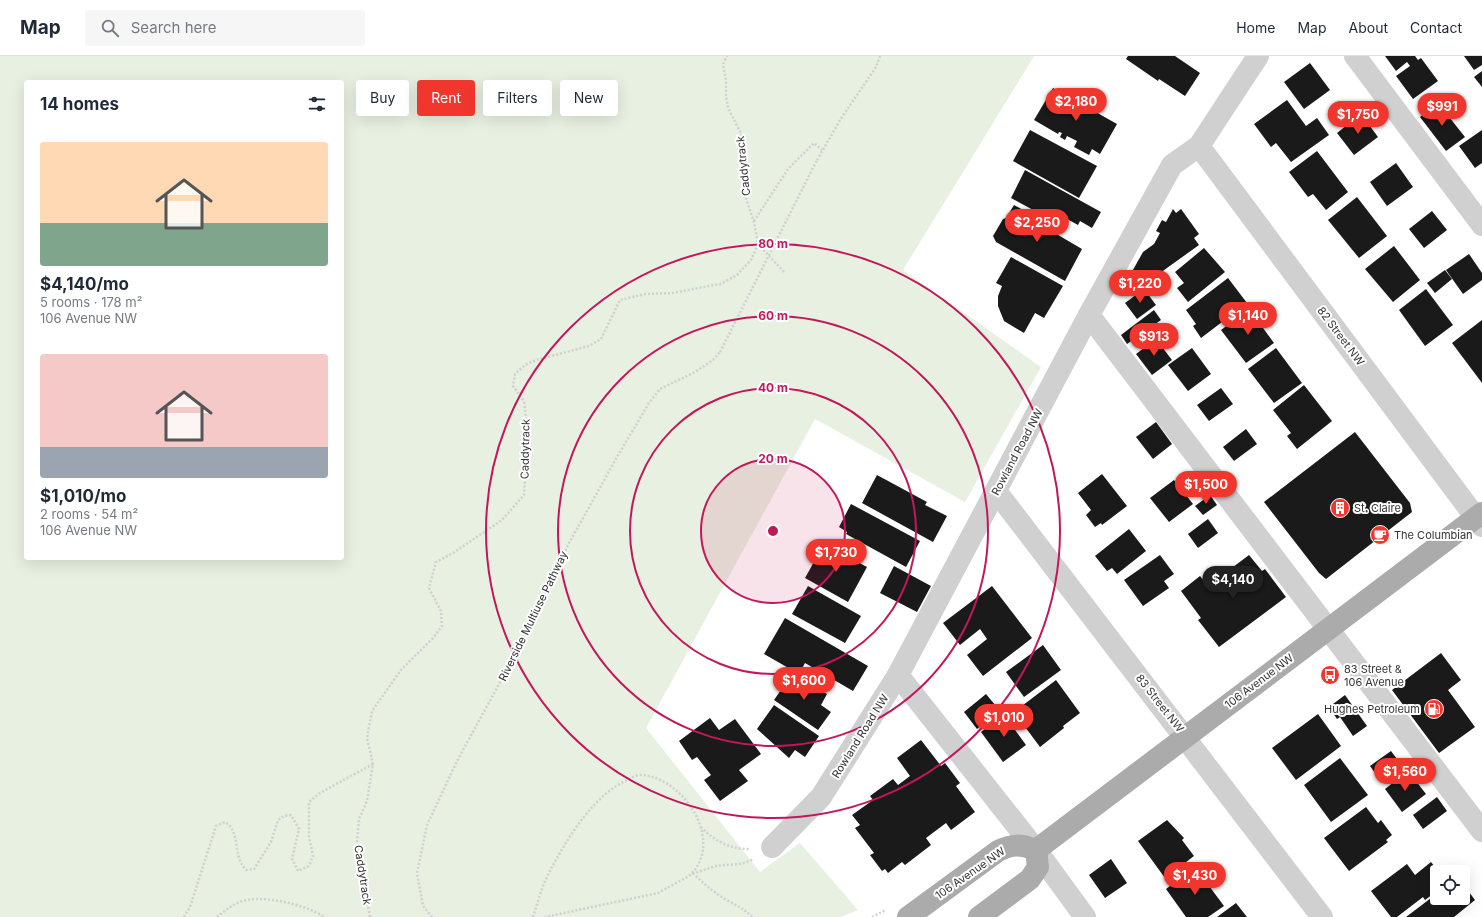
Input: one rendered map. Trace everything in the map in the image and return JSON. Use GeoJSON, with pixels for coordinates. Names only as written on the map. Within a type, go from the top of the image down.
{"type":"FeatureCollection","features":[{"type":"Feature","properties":{"kind":"main road","name":"106 Avenue NW"},"geometry":{"type":"LineString","coordinates":[[908,917],[998,851],[1009,846],[1021,844],[1036,850],[1328,628],[1480,519]]}},
{"type":"Feature","properties":{"kind":"main road"},"geometry":{"type":"LineString","coordinates":[[979,917],[1030,879],[1038,867],[1036,850]]}},
{"type":"Feature","properties":{"kind":"street","name":"Rowland Road NW"},"geometry":{"type":"LineString","coordinates":[[772,848],[822,797],[898,675],[1090,315],[1172,165],[1200,146],[1258,56]]}},
{"type":"Feature","properties":{"kind":"street"},"geometry":{"type":"LineString","coordinates":[[1355,56],[1482,225]]}},
{"type":"Feature","properties":{"kind":"street","name":"82 Street NW"},"geometry":{"type":"LineString","coordinates":[[1200,146],[1480,519]]}},
{"type":"Feature","properties":{"kind":"street"},"geometry":{"type":"LineString","coordinates":[[1090,315],[1482,831]]}},
{"type":"Feature","properties":{"kind":"street","name":"83 Street NW"},"geometry":{"type":"LineString","coordinates":[[996,491],[1185,736],[1322,917]]}},
{"type":"Feature","properties":{"kind":"street"},"geometry":{"type":"LineString","coordinates":[[898,675],[1036,850],[1086,917]]}},
{"type":"Feature","properties":{"kind":"path","name":"Caddytrack"},"geometry":{"type":"LineString","coordinates":[[370,917],[357,842],[359,819],[367,801],[373,764],[367,738],[372,711],[402,670],[434,638],[442,626],[441,611],[429,588],[436,562],[453,553],[502,520],[524,496],[528,435],[524,401],[513,386],[515,374],[525,365],[536,360],[589,346],[601,339],[620,300],[645,294],[672,293],[720,284],[737,275],[751,260],[758,244],[754,222],[744,194],[740,159],[741,133],[728,108],[726,96],[726,80],[722,64],[727,56]]}},
{"type":"Feature","properties":{"kind":"path"},"geometry":{"type":"LineString","coordinates":[[754,222],[788,169],[814,143],[822,150],[876,67],[880,56]]}},
{"type":"Feature","properties":{"kind":"path","name":"Riverside Multiuse Pathway"},"geometry":{"type":"LineString","coordinates":[[432,917],[423,906],[417,873],[427,824],[457,762],[510,664],[568,545],[616,457],[649,403],[660,389],[695,372],[713,360],[720,352],[822,150]]}},
{"type":"Feature","properties":{"kind":"path"},"geometry":{"type":"LineString","coordinates":[[758,244],[785,272]]}},
{"type":"Feature","properties":{"kind":"path"},"geometry":{"type":"LineString","coordinates":[[184,917],[190,908],[216,826],[224,822],[230,825],[234,833],[239,863],[246,870],[254,869],[271,842],[278,820],[284,816],[292,815],[299,829],[292,859],[298,871],[309,866],[313,856],[309,837],[309,802],[320,793],[373,764]]}},
{"type":"Feature","properties":{"kind":"path"},"geometry":{"type":"LineString","coordinates":[[533,917],[549,873],[586,814],[608,792],[624,781],[640,775],[662,781],[673,788],[684,798],[695,813],[701,827],[703,841],[700,857],[692,873]]}},
{"type":"Feature","properties":{"kind":"path"},"geometry":{"type":"LineString","coordinates":[[701,827],[711,837],[729,846],[744,850],[772,848]]}},
{"type":"Feature","properties":{"kind":"path"},"geometry":{"type":"LineString","coordinates":[[545,917],[658,893],[692,873],[706,871],[715,866],[748,863],[772,848]]}},
{"type":"Feature","properties":{"kind":"path"},"geometry":{"type":"LineString","coordinates":[[692,873],[703,884],[747,912],[752,917]]}},
{"type":"Feature","properties":{"kind":"path"},"geometry":{"type":"LineString","coordinates":[[217,917],[231,906],[247,900],[291,902],[324,917]]}},
{"type":"Feature","properties":{"kind":"green space"},"geometry":{"type":"Polygon","coordinates":[[[0,56],[1034,56],[903,270],[1041,367],[965,502],[815,419],[646,728],[760,872],[800,843],[858,910],[841,917],[0,917],[0,56]]]}},
{"type":"Feature","properties":{"kind":"building"},"geometry":{"type":"Polygon","coordinates":[[[1128,56],[1175,56],[1200,73],[1185,96],[1159,79],[1158,81],[1126,59],[1128,56]]]}},
{"type":"Feature","properties":{"kind":"building"},"geometry":{"type":"Polygon","coordinates":[[[1385,56],[1415,56],[1418,60],[1421,58],[1438,81],[1413,99],[1396,76],[1410,66],[1407,62],[1396,71],[1385,56]]]}},
{"type":"Feature","properties":{"kind":"building"},"geometry":{"type":"Polygon","coordinates":[[[1464,56],[1482,56],[1482,65],[1474,70],[1464,56]]]}},
{"type":"Feature","properties":{"kind":"building"},"geometry":{"type":"Polygon","coordinates":[[[1310,63],[1330,90],[1304,109],[1284,82],[1310,63]]]}},
{"type":"Feature","properties":{"kind":"building"},"geometry":{"type":"Polygon","coordinates":[[[1482,71],[1482,87],[1474,77],[1482,71]]]}},
{"type":"Feature","properties":{"kind":"building"},"geometry":{"type":"Polygon","coordinates":[[[1053,88],[1117,124],[1100,154],[1092,149],[1089,155],[1074,147],[1077,141],[1067,136],[1065,140],[1060,137],[1062,133],[1059,132],[1058,134],[1034,120],[1053,88]]]}},
{"type":"Feature","properties":{"kind":"building"},"geometry":{"type":"Polygon","coordinates":[[[1287,100],[1306,126],[1317,118],[1329,135],[1291,162],[1276,143],[1271,147],[1254,124],[1287,100]]]}},
{"type":"Feature","properties":{"kind":"building"},"geometry":{"type":"Polygon","coordinates":[[[1438,103],[1465,137],[1446,151],[1420,117],[1438,103]]]}},
{"type":"Feature","properties":{"kind":"building"},"geometry":{"type":"Polygon","coordinates":[[[1361,114],[1378,137],[1354,155],[1337,133],[1361,114]]]}},
{"type":"Feature","properties":{"kind":"building"},"geometry":{"type":"Polygon","coordinates":[[[1030,130],[1097,166],[1079,198],[1013,161],[1030,130]]]}},
{"type":"Feature","properties":{"kind":"building"},"geometry":{"type":"Polygon","coordinates":[[[1482,130],[1482,163],[1475,168],[1459,146],[1482,130]]]}},
{"type":"Feature","properties":{"kind":"building"},"geometry":{"type":"Polygon","coordinates":[[[1317,151],[1348,192],[1326,210],[1313,194],[1308,197],[1289,172],[1317,151]]]}},
{"type":"Feature","properties":{"kind":"building"},"geometry":{"type":"Polygon","coordinates":[[[1396,163],[1413,187],[1387,206],[1370,182],[1396,163]]]}},
{"type":"Feature","properties":{"kind":"building"},"geometry":{"type":"Polygon","coordinates":[[[1025,170],[1101,212],[1092,228],[1080,221],[1078,225],[1067,219],[1063,226],[1011,198],[1025,170]]]}},
{"type":"Feature","properties":{"kind":"building"},"geometry":{"type":"Polygon","coordinates":[[[1357,197],[1387,236],[1359,258],[1328,220],[1357,197]]]}},
{"type":"Feature","properties":{"kind":"building"},"geometry":{"type":"Polygon","coordinates":[[[1014,205],[1055,228],[1053,232],[1082,249],[1065,281],[996,242],[993,236],[1003,219],[1006,218],[1014,205]]]}},
{"type":"Feature","properties":{"kind":"building"},"geometry":{"type":"Polygon","coordinates":[[[1173,209],[1176,213],[1181,209],[1199,234],[1194,238],[1199,245],[1160,273],[1162,275],[1140,291],[1129,277],[1143,252],[1154,244],[1160,233],[1156,231],[1162,220],[1166,222],[1173,209]]]}},
{"type":"Feature","properties":{"kind":"building"},"geometry":{"type":"Polygon","coordinates":[[[1432,211],[1447,230],[1424,248],[1409,229],[1432,211]]]}},
{"type":"Feature","properties":{"kind":"building"},"geometry":{"type":"Polygon","coordinates":[[[1394,246],[1420,280],[1393,302],[1365,269],[1394,246]]]}},
{"type":"Feature","properties":{"kind":"building"},"geometry":{"type":"Polygon","coordinates":[[[1204,248],[1225,272],[1188,302],[1177,288],[1184,283],[1175,272],[1204,248]]]}},
{"type":"Feature","properties":{"kind":"building"},"geometry":{"type":"Polygon","coordinates":[[[1469,254],[1482,273],[1482,280],[1463,294],[1446,270],[1469,254]]]}},
{"type":"Feature","properties":{"kind":"building"},"geometry":{"type":"Polygon","coordinates":[[[1011,257],[1063,286],[1044,318],[1035,313],[1024,333],[1004,321],[998,306],[998,296],[1002,286],[996,283],[1011,257]]]}},
{"type":"Feature","properties":{"kind":"building"},"geometry":{"type":"Polygon","coordinates":[[[1445,270],[1452,279],[1435,293],[1427,283],[1445,270]]]}},
{"type":"Feature","properties":{"kind":"building"},"geometry":{"type":"Polygon","coordinates":[[[1228,278],[1247,303],[1201,338],[1193,326],[1196,324],[1186,310],[1228,278]]]}},
{"type":"Feature","properties":{"kind":"building"},"geometry":{"type":"Polygon","coordinates":[[[1144,289],[1156,305],[1137,319],[1125,303],[1144,289]]]}},
{"type":"Feature","properties":{"kind":"building"},"geometry":{"type":"Polygon","coordinates":[[[1426,289],[1453,325],[1425,346],[1399,310],[1426,289]]]}},
{"type":"Feature","properties":{"kind":"building"},"geometry":{"type":"Polygon","coordinates":[[[1249,309],[1274,343],[1246,363],[1221,330],[1249,309]]]}},
{"type":"Feature","properties":{"kind":"building"},"geometry":{"type":"Polygon","coordinates":[[[1154,310],[1161,320],[1127,344],[1121,335],[1154,310]]]}},
{"type":"Feature","properties":{"kind":"building"},"geometry":{"type":"Polygon","coordinates":[[[1482,320],[1482,383],[1452,343],[1482,320]]]}},
{"type":"Feature","properties":{"kind":"building"},"geometry":{"type":"Polygon","coordinates":[[[1156,339],[1172,360],[1152,375],[1136,354],[1156,339]]]}},
{"type":"Feature","properties":{"kind":"building"},"geometry":{"type":"Polygon","coordinates":[[[1192,348],[1211,374],[1188,391],[1168,365],[1192,348]]]}},
{"type":"Feature","properties":{"kind":"building"},"geometry":{"type":"Polygon","coordinates":[[[1276,348],[1302,383],[1274,403],[1248,369],[1276,348]]]}},
{"type":"Feature","properties":{"kind":"building"},"geometry":{"type":"Polygon","coordinates":[[[1304,385],[1332,421],[1297,449],[1287,436],[1291,433],[1273,410],[1304,385]]]}},
{"type":"Feature","properties":{"kind":"building"},"geometry":{"type":"Polygon","coordinates":[[[1221,388],[1233,404],[1209,421],[1197,405],[1221,388]]]}},
{"type":"Feature","properties":{"kind":"building"},"geometry":{"type":"Polygon","coordinates":[[[1156,422],[1172,444],[1153,459],[1136,437],[1156,422]]]}},
{"type":"Feature","properties":{"kind":"building"},"geometry":{"type":"Polygon","coordinates":[[[1246,429],[1257,444],[1234,461],[1223,447],[1246,429]]]}},
{"type":"Feature","properties":{"kind":"building","name":"St. Claire"},"geometry":{"type":"Polygon","coordinates":[[[1355,432],[1410,503],[1412,512],[1326,579],[1319,573],[1264,502],[1355,432]]]}},
{"type":"Feature","properties":{"kind":"building"},"geometry":{"type":"Polygon","coordinates":[[[1102,474],[1127,506],[1102,525],[1101,523],[1095,527],[1086,515],[1091,510],[1078,493],[1102,474]]]}},
{"type":"Feature","properties":{"kind":"building"},"geometry":{"type":"Polygon","coordinates":[[[877,475],[927,502],[925,505],[947,516],[933,542],[862,503],[877,475]]]}},
{"type":"Feature","properties":{"kind":"building"},"geometry":{"type":"Polygon","coordinates":[[[1174,480],[1193,504],[1169,522],[1150,498],[1174,480]]]}},
{"type":"Feature","properties":{"kind":"building"},"geometry":{"type":"Polygon","coordinates":[[[1210,495],[1217,505],[1203,515],[1195,506],[1210,495]]]}},
{"type":"Feature","properties":{"kind":"building"},"geometry":{"type":"Polygon","coordinates":[[[851,504],[920,541],[906,567],[846,534],[847,532],[839,527],[851,504]]]}},
{"type":"Feature","properties":{"kind":"building"},"geometry":{"type":"Polygon","coordinates":[[[1208,519],[1218,533],[1198,548],[1188,534],[1208,519]]]}},
{"type":"Feature","properties":{"kind":"building"},"geometry":{"type":"Polygon","coordinates":[[[1129,529],[1146,551],[1117,574],[1112,568],[1107,571],[1095,556],[1129,529]]]}},
{"type":"Feature","properties":{"kind":"building"},"geometry":{"type":"Polygon","coordinates":[[[824,544],[867,567],[848,602],[805,578],[824,544]]]}},
{"type":"Feature","properties":{"kind":"building"},"geometry":{"type":"Polygon","coordinates":[[[1160,555],[1174,574],[1164,581],[1169,588],[1143,606],[1124,580],[1160,555]]]}},
{"type":"Feature","properties":{"kind":"building"},"geometry":{"type":"Polygon","coordinates":[[[1249,555],[1262,571],[1265,569],[1286,597],[1219,647],[1198,620],[1201,618],[1181,591],[1200,576],[1208,586],[1249,555]]]}},
{"type":"Feature","properties":{"kind":"building"},"geometry":{"type":"Polygon","coordinates":[[[894,566],[931,586],[917,612],[880,593],[894,566]]]}},
{"type":"Feature","properties":{"kind":"building"},"geometry":{"type":"Polygon","coordinates":[[[808,586],[861,616],[845,643],[792,614],[808,586]]]}},
{"type":"Feature","properties":{"kind":"building"},"geometry":{"type":"Polygon","coordinates":[[[992,586],[1032,638],[983,676],[967,655],[987,639],[980,629],[960,645],[943,623],[992,586]]]}},
{"type":"Feature","properties":{"kind":"building"},"geometry":{"type":"Polygon","coordinates":[[[785,618],[868,666],[853,691],[805,663],[799,674],[764,654],[785,618]]]}},
{"type":"Feature","properties":{"kind":"building"},"geometry":{"type":"Polygon","coordinates":[[[1043,645],[1061,670],[1024,697],[1006,672],[1043,645]]]}},
{"type":"Feature","properties":{"kind":"building","name":"Hughes Petroleum"},"geometry":{"type":"Polygon","coordinates":[[[1441,653],[1461,680],[1448,690],[1475,727],[1439,753],[1392,690],[1441,653]]]}},
{"type":"Feature","properties":{"kind":"building"},"geometry":{"type":"Polygon","coordinates":[[[792,674],[827,694],[821,705],[831,712],[818,730],[774,700],[792,674]]]}},
{"type":"Feature","properties":{"kind":"building"},"geometry":{"type":"Polygon","coordinates":[[[1056,680],[1080,713],[1040,747],[1014,712],[1056,680]]]}},
{"type":"Feature","properties":{"kind":"building"},"geometry":{"type":"Polygon","coordinates":[[[986,694],[1000,711],[977,729],[964,712],[986,694]]]}},
{"type":"Feature","properties":{"kind":"building"},"geometry":{"type":"Polygon","coordinates":[[[1345,695],[1367,726],[1353,736],[1340,717],[1337,719],[1329,707],[1345,695]]]}},
{"type":"Feature","properties":{"kind":"building"},"geometry":{"type":"Polygon","coordinates":[[[774,705],[819,736],[805,757],[795,750],[789,758],[757,729],[774,705]]]}},
{"type":"Feature","properties":{"kind":"building"},"geometry":{"type":"Polygon","coordinates":[[[1318,714],[1341,746],[1296,780],[1272,748],[1318,714]]]}},
{"type":"Feature","properties":{"kind":"building"},"geometry":{"type":"Polygon","coordinates":[[[1004,715],[1026,745],[1003,762],[981,732],[1004,715]]]}},
{"type":"Feature","properties":{"kind":"building"},"geometry":{"type":"Polygon","coordinates":[[[710,718],[719,730],[735,719],[761,754],[739,770],[748,781],[720,801],[704,780],[711,775],[697,757],[692,760],[679,741],[710,718]]]}},
{"type":"Feature","properties":{"kind":"building"},"geometry":{"type":"Polygon","coordinates":[[[921,740],[941,766],[945,763],[960,783],[956,786],[975,812],[951,830],[946,823],[926,838],[931,845],[905,865],[902,862],[888,873],[885,869],[882,871],[870,855],[874,853],[855,828],[860,825],[852,815],[873,800],[870,796],[893,779],[898,785],[910,776],[897,758],[921,740]]]}},
{"type":"Feature","properties":{"kind":"building"},"geometry":{"type":"Polygon","coordinates":[[[1391,751],[1403,767],[1382,783],[1370,766],[1391,751]]]}},
{"type":"Feature","properties":{"kind":"building"},"geometry":{"type":"Polygon","coordinates":[[[1340,758],[1368,795],[1331,822],[1304,785],[1340,758]]]}},
{"type":"Feature","properties":{"kind":"building"},"geometry":{"type":"Polygon","coordinates":[[[1408,771],[1426,794],[1402,812],[1385,789],[1408,771]]]}},
{"type":"Feature","properties":{"kind":"building"},"geometry":{"type":"Polygon","coordinates":[[[1437,797],[1447,811],[1423,829],[1413,815],[1437,797]]]}},
{"type":"Feature","properties":{"kind":"building"},"geometry":{"type":"Polygon","coordinates":[[[1366,807],[1378,823],[1381,820],[1392,835],[1386,840],[1388,842],[1349,871],[1324,838],[1366,807]]]}},
{"type":"Feature","properties":{"kind":"building"},"geometry":{"type":"Polygon","coordinates":[[[1167,820],[1184,838],[1182,840],[1194,856],[1165,878],[1138,841],[1167,820]]]}},
{"type":"Feature","properties":{"kind":"building"},"geometry":{"type":"Polygon","coordinates":[[[1111,859],[1127,883],[1105,898],[1089,875],[1111,859]]]}},
{"type":"Feature","properties":{"kind":"building"},"geometry":{"type":"Polygon","coordinates":[[[1431,862],[1433,865],[1430,865],[1430,896],[1425,900],[1423,897],[1397,917],[1391,917],[1371,891],[1407,864],[1415,875],[1431,862]]]}},
{"type":"Feature","properties":{"kind":"building"},"geometry":{"type":"Polygon","coordinates":[[[1195,867],[1224,906],[1208,917],[1186,917],[1166,889],[1195,867]]]}},
{"type":"Feature","properties":{"kind":"building"},"geometry":{"type":"Polygon","coordinates":[[[1470,893],[1475,900],[1470,904],[1470,893]]]}},
{"type":"Feature","properties":{"kind":"building"},"geometry":{"type":"Polygon","coordinates":[[[1430,899],[1430,905],[1469,905],[1454,917],[1406,917],[1430,899]]]}},
{"type":"Feature","properties":{"kind":"building"},"geometry":{"type":"Polygon","coordinates":[[[1236,903],[1247,917],[1217,917],[1236,903]]]}},
{"type":"Feature","properties":{"kind":"place","name":"St. Claire"},"geometry":{"type":"Point","coordinates":[1340,508]}},
{"type":"Feature","properties":{"kind":"place","name":"The Columbian"},"geometry":{"type":"Point","coordinates":[1380,535]}},
{"type":"Feature","properties":{"kind":"place","name":"83 Street & 106 Avenue"},"geometry":{"type":"Point","coordinates":[1330,675]}},
{"type":"Feature","properties":{"kind":"place","name":"Hughes Petroleum"},"geometry":{"type":"Point","coordinates":[1434,709]}}]}
